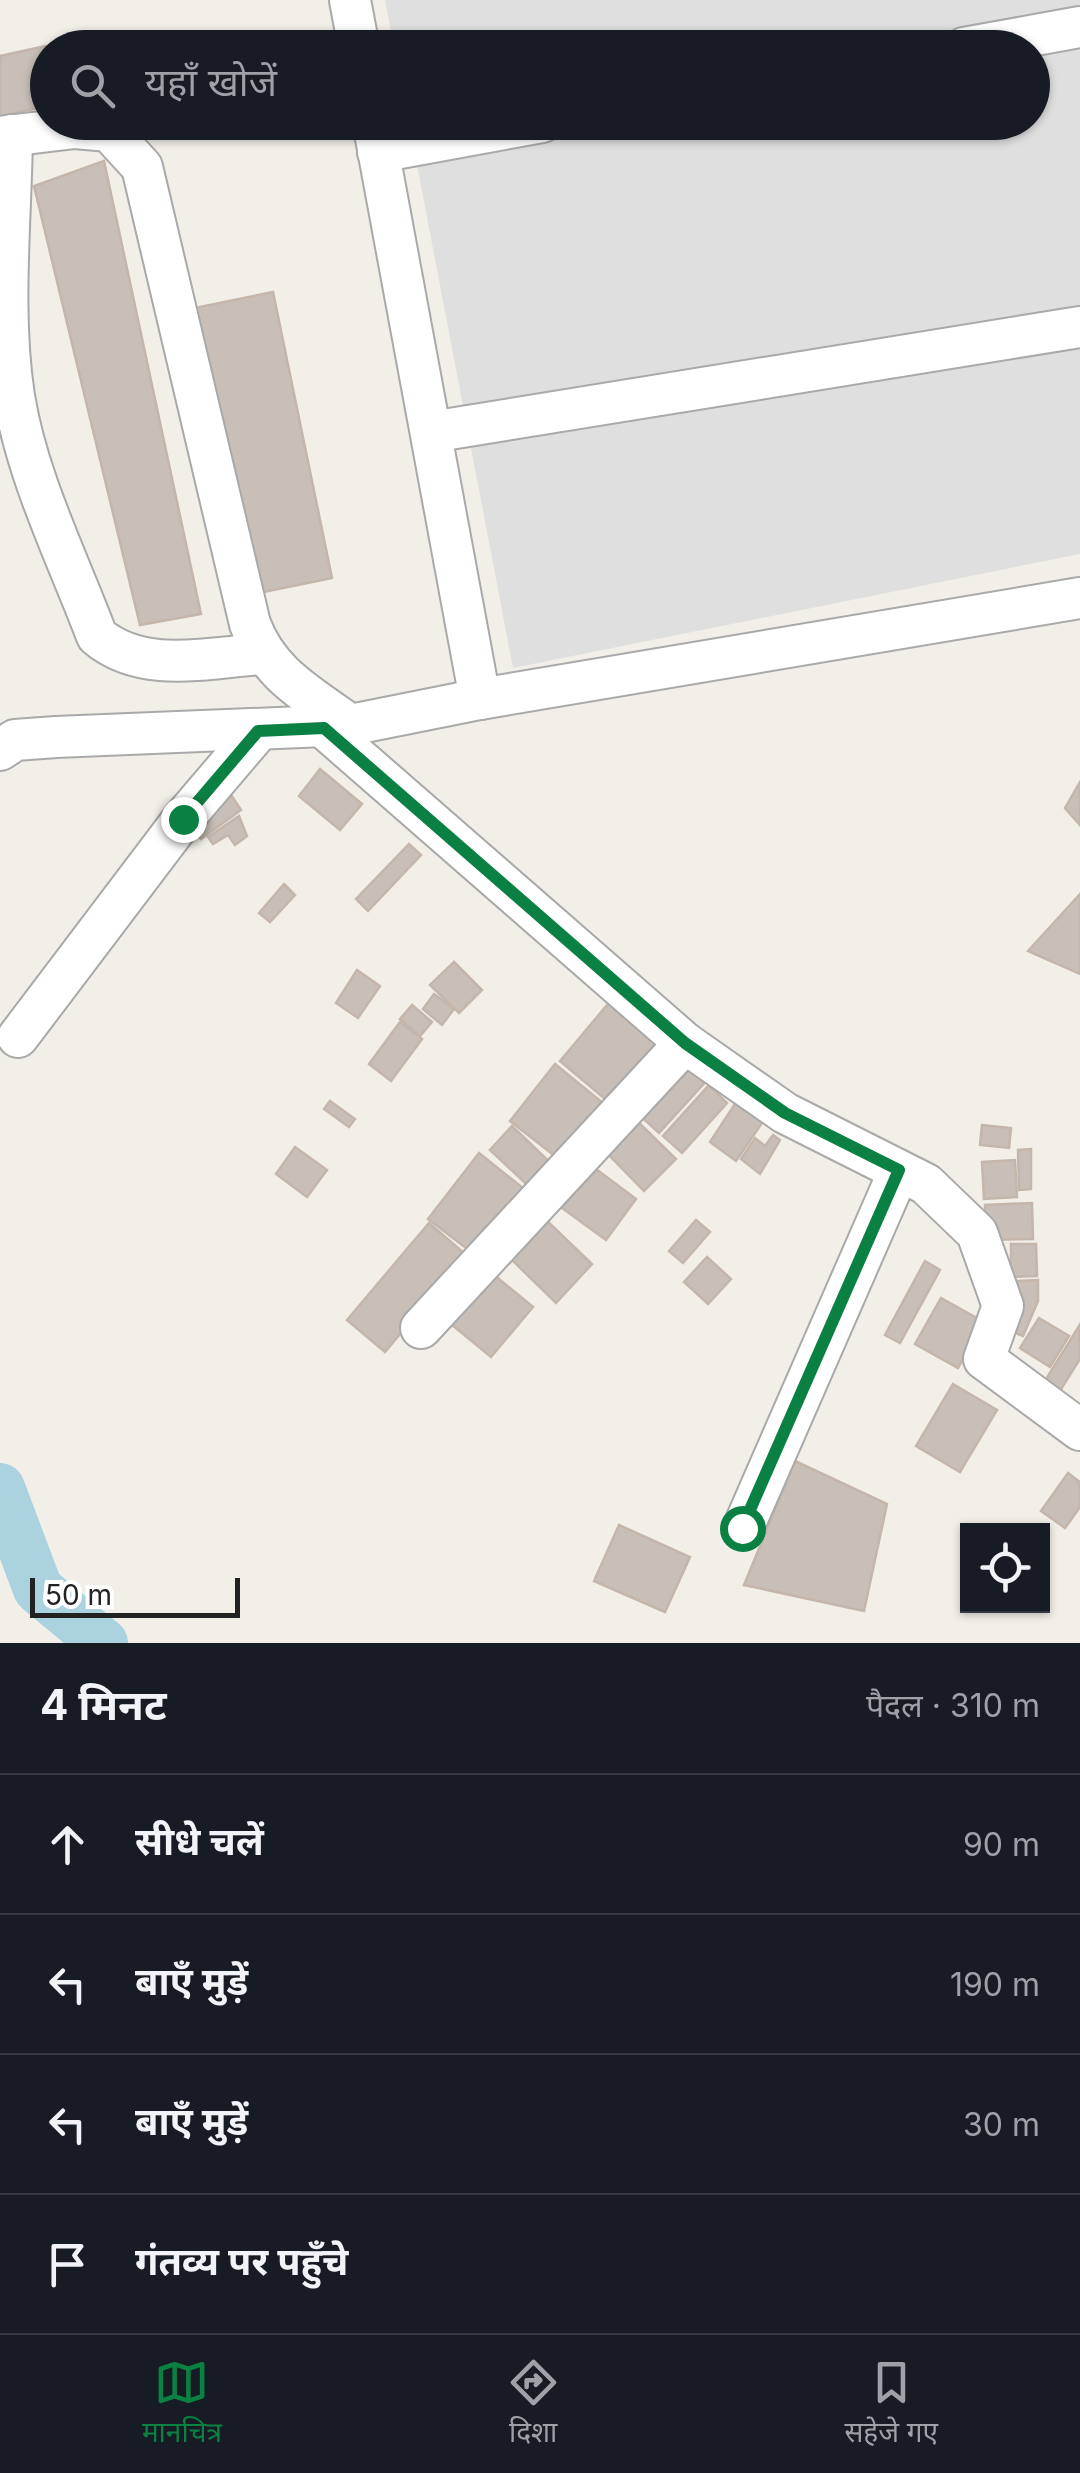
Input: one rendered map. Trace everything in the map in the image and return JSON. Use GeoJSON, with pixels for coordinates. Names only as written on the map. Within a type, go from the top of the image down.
{"type":"FeatureCollection","features":[{"type":"Feature","properties":{"kind":"street"},"geometry":{"type":"LineString","coordinates":[[350,0],[356,30]]}},
{"type":"Feature","properties":{"kind":"street"},"geometry":{"type":"LineString","coordinates":[[1050,32],[1080,27]]}},
{"type":"Feature","properties":{"kind":"street"},"geometry":{"type":"LineString","coordinates":[[6,136],[6,239],[14,397],[32,460],[96,636],[116,652],[143,659],[260,654]]}},
{"type":"Feature","properties":{"kind":"street"},"geometry":{"type":"LineString","coordinates":[[116,140],[142,167],[260,654],[685,1043],[785,1113],[926,1184],[977,1233],[1003,1306],[984,1359],[1080,1430]]}},
{"type":"Feature","properties":{"kind":"street"},"geometry":{"type":"LineString","coordinates":[[377,140],[480,698]]}},
{"type":"Feature","properties":{"kind":"street"},"geometry":{"type":"LineString","coordinates":[[432,432],[1080,328]]}},
{"type":"Feature","properties":{"kind":"street"},"geometry":{"type":"LineString","coordinates":[[8,745],[337,726],[480,698],[1080,598]]}},
{"type":"Feature","properties":{"kind":"street"},"geometry":{"type":"LineString","coordinates":[[18,1037],[183,819],[258,731]]}},
{"type":"Feature","properties":{"kind":"street"},"geometry":{"type":"LineString","coordinates":[[421,1328],[685,1043]]}},
{"type":"Feature","properties":{"kind":"street"},"geometry":{"type":"LineString","coordinates":[[742,1528],[899,1170]]}},
{"type":"Feature","properties":{"kind":"shaded area"},"geometry":{"type":"Polygon","coordinates":[[[385,0],[1080,0],[1080,554],[513,668],[412,140],[1050,140],[1050,30],[391,30],[385,0]]]}},
{"type":"Feature","properties":{"kind":"building"},"geometry":{"type":"Polygon","coordinates":[[[30,49],[30,110],[0,116],[0,56],[30,49]]]}},
{"type":"Feature","properties":{"kind":"building"},"geometry":{"type":"Polygon","coordinates":[[[104,161],[201,614],[140,625],[34,186],[104,161]]]}},
{"type":"Feature","properties":{"kind":"building"},"geometry":{"type":"Polygon","coordinates":[[[273,292],[332,578],[254,594],[195,308],[273,292]]]}},
{"type":"Feature","properties":{"kind":"building"},"geometry":{"type":"Polygon","coordinates":[[[320,769],[362,804],[340,830],[299,796],[320,769]]]}},
{"type":"Feature","properties":{"kind":"building"},"geometry":{"type":"Polygon","coordinates":[[[1080,782],[1080,825],[1065,808],[1080,782]]]}},
{"type":"Feature","properties":{"kind":"building"},"geometry":{"type":"Polygon","coordinates":[[[229,792],[241,810],[201,839],[188,821],[229,792]]]}},
{"type":"Feature","properties":{"kind":"building"},"geometry":{"type":"Polygon","coordinates":[[[239,816],[247,836],[235,845],[228,835],[213,844],[208,837],[239,816]]]}},
{"type":"Feature","properties":{"kind":"building"},"geometry":{"type":"Polygon","coordinates":[[[409,844],[421,855],[368,911],[356,899],[409,844]]]}},
{"type":"Feature","properties":{"kind":"building"},"geometry":{"type":"Polygon","coordinates":[[[284,884],[295,895],[270,922],[259,913],[284,884]]]}},
{"type":"Feature","properties":{"kind":"building"},"geometry":{"type":"Polygon","coordinates":[[[1080,894],[1080,974],[1028,951],[1080,894]]]}},
{"type":"Feature","properties":{"kind":"building"},"geometry":{"type":"Polygon","coordinates":[[[454,962],[482,990],[459,1013],[430,985],[454,962]]]}},
{"type":"Feature","properties":{"kind":"building"},"geometry":{"type":"Polygon","coordinates":[[[357,970],[380,986],[358,1018],[336,1003],[357,970]]]}},
{"type":"Feature","properties":{"kind":"building"},"geometry":{"type":"Polygon","coordinates":[[[618,992],[668,1034],[610,1103],[560,1061],[618,992]]]}},
{"type":"Feature","properties":{"kind":"building"},"geometry":{"type":"Polygon","coordinates":[[[434,994],[454,1009],[442,1025],[423,1009],[434,994]]]}},
{"type":"Feature","properties":{"kind":"building"},"geometry":{"type":"Polygon","coordinates":[[[412,1005],[432,1022],[420,1036],[400,1019],[412,1005]]]}},
{"type":"Feature","properties":{"kind":"building"},"geometry":{"type":"Polygon","coordinates":[[[400,1022],[422,1039],[391,1081],[369,1064],[400,1022]]]}},
{"type":"Feature","properties":{"kind":"building"},"geometry":{"type":"Polygon","coordinates":[[[685,1058],[708,1079],[659,1133],[636,1112],[685,1058]]]}},
{"type":"Feature","properties":{"kind":"building"},"geometry":{"type":"Polygon","coordinates":[[[555,1064],[604,1104],[560,1160],[510,1121],[555,1064]]]}},
{"type":"Feature","properties":{"kind":"building"},"geometry":{"type":"Polygon","coordinates":[[[709,1085],[727,1103],[682,1153],[663,1136],[709,1085]]]}},
{"type":"Feature","properties":{"kind":"building"},"geometry":{"type":"Polygon","coordinates":[[[330,1101],[355,1119],[349,1127],[324,1109],[330,1101]]]}},
{"type":"Feature","properties":{"kind":"building"},"geometry":{"type":"Polygon","coordinates":[[[737,1101],[764,1120],[736,1161],[710,1142],[737,1101]]]}},
{"type":"Feature","properties":{"kind":"building"},"geometry":{"type":"Polygon","coordinates":[[[633,1117],[676,1159],[644,1191],[602,1148],[633,1117]]]}},
{"type":"Feature","properties":{"kind":"building"},"geometry":{"type":"Polygon","coordinates":[[[982,1125],[1011,1128],[1009,1148],[980,1145],[982,1125]]]}},
{"type":"Feature","properties":{"kind":"building"},"geometry":{"type":"Polygon","coordinates":[[[512,1126],[561,1173],[539,1196],[490,1150],[512,1126]]]}},
{"type":"Feature","properties":{"kind":"building"},"geometry":{"type":"Polygon","coordinates":[[[773,1135],[780,1140],[760,1174],[741,1159],[755,1138],[765,1146],[773,1135]]]}},
{"type":"Feature","properties":{"kind":"building"},"geometry":{"type":"Polygon","coordinates":[[[295,1147],[327,1170],[307,1197],[276,1174],[295,1147]]]}},
{"type":"Feature","properties":{"kind":"building"},"geometry":{"type":"Polygon","coordinates":[[[1031,1149],[1031,1189],[1019,1190],[1018,1150],[1031,1149]]]}},
{"type":"Feature","properties":{"kind":"building"},"geometry":{"type":"Polygon","coordinates":[[[479,1153],[524,1189],[474,1254],[428,1219],[479,1153]]]}},
{"type":"Feature","properties":{"kind":"building"},"geometry":{"type":"Polygon","coordinates":[[[1015,1160],[1017,1197],[984,1199],[982,1162],[1015,1160]]]}},
{"type":"Feature","properties":{"kind":"building"},"geometry":{"type":"Polygon","coordinates":[[[592,1166],[636,1199],[606,1240],[562,1208],[592,1166]]]}},
{"type":"Feature","properties":{"kind":"building"},"geometry":{"type":"Polygon","coordinates":[[[1032,1203],[1033,1239],[986,1240],[985,1205],[1032,1203]]]}},
{"type":"Feature","properties":{"kind":"building"},"geometry":{"type":"Polygon","coordinates":[[[546,1220],[592,1264],[556,1303],[510,1258],[546,1220]]]}},
{"type":"Feature","properties":{"kind":"building"},"geometry":{"type":"Polygon","coordinates":[[[696,1220],[710,1232],[683,1263],[669,1251],[696,1220]]]}},
{"type":"Feature","properties":{"kind":"building"},"geometry":{"type":"Polygon","coordinates":[[[429,1223],[466,1255],[385,1352],[347,1320],[429,1223]]]}},
{"type":"Feature","properties":{"kind":"building"},"geometry":{"type":"Polygon","coordinates":[[[1011,1244],[1036,1244],[1037,1276],[1011,1277],[1011,1244]]]}},
{"type":"Feature","properties":{"kind":"building"},"geometry":{"type":"Polygon","coordinates":[[[707,1257],[731,1279],[708,1304],[684,1282],[707,1257]]]}},
{"type":"Feature","properties":{"kind":"building"},"geometry":{"type":"Polygon","coordinates":[[[925,1261],[940,1270],[900,1343],[885,1335],[925,1261]]]}},
{"type":"Feature","properties":{"kind":"building"},"geometry":{"type":"Polygon","coordinates":[[[493,1274],[533,1307],[491,1357],[451,1324],[493,1274]]]}},
{"type":"Feature","properties":{"kind":"building"},"geometry":{"type":"Polygon","coordinates":[[[1038,1280],[1038,1301],[1023,1336],[1006,1329],[1014,1281],[1038,1280]]]}},
{"type":"Feature","properties":{"kind":"building"},"geometry":{"type":"Polygon","coordinates":[[[941,1298],[984,1322],[958,1368],[915,1344],[941,1298]]]}},
{"type":"Feature","properties":{"kind":"building"},"geometry":{"type":"Polygon","coordinates":[[[1039,1318],[1069,1336],[1050,1367],[1020,1348],[1039,1318]]]}},
{"type":"Feature","properties":{"kind":"building"},"geometry":{"type":"Polygon","coordinates":[[[1079,1326],[1080,1359],[1058,1394],[1043,1384],[1079,1326]]]}},
{"type":"Feature","properties":{"kind":"building"},"geometry":{"type":"Polygon","coordinates":[[[953,1384],[997,1410],[960,1472],[916,1446],[953,1384]]]}},
{"type":"Feature","properties":{"kind":"building"},"geometry":{"type":"Polygon","coordinates":[[[795,1461],[887,1504],[864,1611],[744,1585],[795,1461]]]}},
{"type":"Feature","properties":{"kind":"building"},"geometry":{"type":"Polygon","coordinates":[[[1068,1473],[1080,1482],[1080,1507],[1065,1528],[1041,1511],[1068,1473]]]}},
{"type":"Feature","properties":{"kind":"building"},"geometry":{"type":"Polygon","coordinates":[[[619,1525],[690,1557],[665,1612],[594,1581],[619,1525]]]}},
{"type":"Feature","properties":{"kind":"waterway"},"geometry":{"type":"LineString","coordinates":[[0,1488],[38,1589],[103,1643]]}},
{"type":"Feature","properties":{"kind":"route"},"geometry":{"type":"LineString","coordinates":[[183,819],[258,731],[324,728],[685,1043],[785,1113],[899,1170],[742,1528]]}}]}
